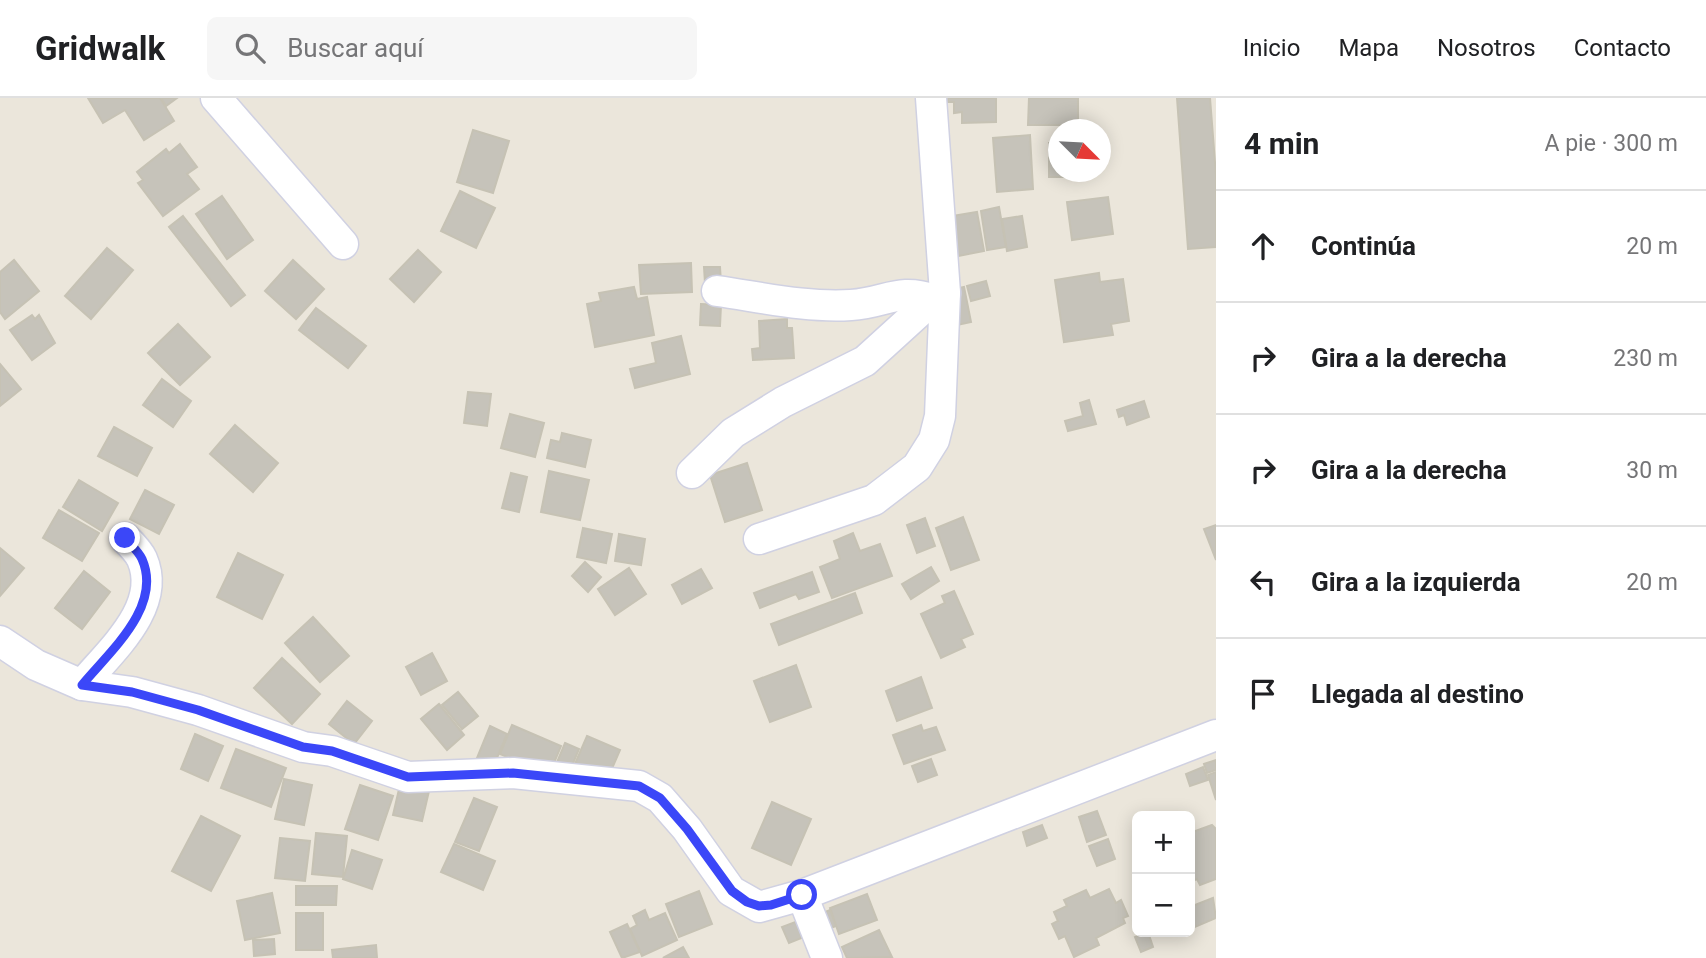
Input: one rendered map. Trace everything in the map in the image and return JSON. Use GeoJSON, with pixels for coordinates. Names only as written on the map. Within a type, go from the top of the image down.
{"type":"FeatureCollection","features":[{"type":"Feature","properties":{"kind":"street"},"geometry":{"type":"LineString","coordinates":[[216,98],[343,244]]}},
{"type":"Feature","properties":{"kind":"street"},"geometry":{"type":"LineString","coordinates":[[759,539],[874,500],[917,467],[934,440],[940,416],[940,297],[931,98]]}},
{"type":"Feature","properties":{"kind":"street"},"geometry":{"type":"LineString","coordinates":[[717,291],[799,302],[852,305],[901,294],[940,297]]}},
{"type":"Feature","properties":{"kind":"street"},"geometry":{"type":"LineString","coordinates":[[692,473],[733,433],[783,402],[865,361],[940,297]]}},
{"type":"Feature","properties":{"kind":"street"},"geometry":{"type":"LineString","coordinates":[[82,685],[132,625],[144,601],[147,581],[142,558],[125,538]]}},
{"type":"Feature","properties":{"kind":"street"},"geometry":{"type":"LineString","coordinates":[[0,641],[36,665],[82,685],[132,692],[198,710],[303,747],[332,751],[408,777],[513,773],[639,786],[660,798],[687,829],[732,891],[747,902],[759,906],[802,895],[1216,735]]}},
{"type":"Feature","properties":{"kind":"street"},"geometry":{"type":"LineString","coordinates":[[802,895],[827,958]]}},
{"type":"Feature","properties":{"kind":"building"},"geometry":{"type":"Polygon","coordinates":[[[88,98],[160,98],[174,121],[144,140],[125,110],[103,123],[88,98]]]}},
{"type":"Feature","properties":{"kind":"building"},"geometry":{"type":"Polygon","coordinates":[[[161,98],[177,98],[166,106],[161,98]]]}},
{"type":"Feature","properties":{"kind":"building"},"geometry":{"type":"Polygon","coordinates":[[[948,98],[996,98],[996,122],[962,123],[962,112],[954,113],[954,102],[948,102],[948,98]]]}},
{"type":"Feature","properties":{"kind":"building"},"geometry":{"type":"Polygon","coordinates":[[[1029,98],[1078,98],[1078,119],[1048,119],[1048,125],[1028,125],[1029,98]]]}},
{"type":"Feature","properties":{"kind":"building"},"geometry":{"type":"Polygon","coordinates":[[[1177,98],[1210,98],[1216,175],[1216,247],[1188,249],[1177,98]]]}},
{"type":"Feature","properties":{"kind":"building"},"geometry":{"type":"Polygon","coordinates":[[[473,130],[509,141],[493,193],[457,182],[473,130]]]}},
{"type":"Feature","properties":{"kind":"building"},"geometry":{"type":"Polygon","coordinates":[[[1030,135],[1033,189],[997,192],[993,138],[1030,135]]]}},
{"type":"Feature","properties":{"kind":"building"},"geometry":{"type":"Polygon","coordinates":[[[180,144],[197,167],[187,174],[199,189],[163,216],[138,183],[143,180],[137,172],[166,149],[169,153],[180,144]]]}},
{"type":"Feature","properties":{"kind":"building"},"geometry":{"type":"Polygon","coordinates":[[[460,191],[495,208],[476,248],[441,231],[460,191]]]}},
{"type":"Feature","properties":{"kind":"building"},"geometry":{"type":"Polygon","coordinates":[[[222,196],[253,240],[227,259],[196,214],[222,196]]]}},
{"type":"Feature","properties":{"kind":"building"},"geometry":{"type":"Polygon","coordinates":[[[1108,197],[1113,234],[1072,240],[1067,202],[1108,197]]]}},
{"type":"Feature","properties":{"kind":"building"},"geometry":{"type":"Polygon","coordinates":[[[999,207],[1006,247],[987,250],[981,211],[999,207]]]}},
{"type":"Feature","properties":{"kind":"building"},"geometry":{"type":"Polygon","coordinates":[[[977,212],[984,251],[958,256],[952,216],[977,212]]]}},
{"type":"Feature","properties":{"kind":"building"},"geometry":{"type":"Polygon","coordinates":[[[183,216],[245,295],[231,306],[169,227],[183,216]]]}},
{"type":"Feature","properties":{"kind":"building"},"geometry":{"type":"Polygon","coordinates":[[[1022,216],[1027,247],[1007,251],[1002,219],[1022,216]]]}},
{"type":"Feature","properties":{"kind":"building"},"geometry":{"type":"Polygon","coordinates":[[[107,248],[133,270],[91,319],[65,296],[107,248]]]}},
{"type":"Feature","properties":{"kind":"building"},"geometry":{"type":"Polygon","coordinates":[[[418,250],[441,272],[414,302],[390,279],[418,250]]]}},
{"type":"Feature","properties":{"kind":"building"},"geometry":{"type":"Polygon","coordinates":[[[14,260],[39,291],[5,319],[0,312],[0,272],[14,260]]]}},
{"type":"Feature","properties":{"kind":"building"},"geometry":{"type":"Polygon","coordinates":[[[293,260],[324,289],[296,319],[265,291],[293,260]]]}},
{"type":"Feature","properties":{"kind":"building"},"geometry":{"type":"Polygon","coordinates":[[[691,263],[692,292],[641,294],[639,265],[691,263]]]}},
{"type":"Feature","properties":{"kind":"building"},"geometry":{"type":"Polygon","coordinates":[[[704,267],[720,267],[721,283],[705,283],[704,267]]]}},
{"type":"Feature","properties":{"kind":"building"},"geometry":{"type":"Polygon","coordinates":[[[1099,273],[1100,282],[1123,279],[1129,321],[1111,324],[1113,335],[1064,342],[1055,280],[1099,273]]]}},
{"type":"Feature","properties":{"kind":"building"},"geometry":{"type":"Polygon","coordinates":[[[986,281],[990,296],[971,301],[967,286],[986,281]]]}},
{"type":"Feature","properties":{"kind":"building"},"geometry":{"type":"Polygon","coordinates":[[[634,287],[637,299],[647,297],[654,335],[595,347],[587,304],[601,301],[599,293],[634,287]]]}},
{"type":"Feature","properties":{"kind":"building"},"geometry":{"type":"Polygon","coordinates":[[[964,287],[971,322],[952,326],[945,291],[964,287]]]}},
{"type":"Feature","properties":{"kind":"building"},"geometry":{"type":"Polygon","coordinates":[[[701,304],[721,305],[720,326],[700,325],[701,304]]]}},
{"type":"Feature","properties":{"kind":"building"},"geometry":{"type":"Polygon","coordinates":[[[316,308],[366,346],[348,368],[299,330],[316,308]]]}},
{"type":"Feature","properties":{"kind":"building"},"geometry":{"type":"Polygon","coordinates":[[[32,315],[35,319],[39,315],[55,343],[32,360],[10,330],[32,315]]]}},
{"type":"Feature","properties":{"kind":"building"},"geometry":{"type":"Polygon","coordinates":[[[787,319],[787,328],[792,328],[794,358],[753,360],[752,349],[760,348],[759,321],[787,319]]]}},
{"type":"Feature","properties":{"kind":"building"},"geometry":{"type":"Polygon","coordinates":[[[178,324],[210,357],[180,385],[148,353],[178,324]]]}},
{"type":"Feature","properties":{"kind":"building"},"geometry":{"type":"Polygon","coordinates":[[[681,336],[690,374],[635,388],[630,369],[656,363],[652,343],[681,336]]]}},
{"type":"Feature","properties":{"kind":"building"},"geometry":{"type":"Polygon","coordinates":[[[0,364],[21,389],[0,406],[0,364]]]}},
{"type":"Feature","properties":{"kind":"building"},"geometry":{"type":"Polygon","coordinates":[[[162,379],[191,401],[173,427],[143,405],[162,379]]]}},
{"type":"Feature","properties":{"kind":"building"},"geometry":{"type":"Polygon","coordinates":[[[468,392],[491,394],[487,426],[464,423],[468,392]]]}},
{"type":"Feature","properties":{"kind":"building"},"geometry":{"type":"Polygon","coordinates":[[[1089,400],[1096,424],[1068,431],[1065,421],[1083,416],[1080,403],[1089,400]]]}},
{"type":"Feature","properties":{"kind":"building"},"geometry":{"type":"Polygon","coordinates":[[[1144,401],[1149,417],[1127,425],[1124,415],[1119,417],[1117,410],[1144,401]]]}},
{"type":"Feature","properties":{"kind":"building"},"geometry":{"type":"Polygon","coordinates":[[[510,414],[544,423],[535,457],[501,448],[510,414]]]}},
{"type":"Feature","properties":{"kind":"building"},"geometry":{"type":"Polygon","coordinates":[[[235,425],[278,463],[253,492],[210,454],[235,425]]]}},
{"type":"Feature","properties":{"kind":"building"},"geometry":{"type":"Polygon","coordinates":[[[114,427],[152,448],[137,476],[98,456],[114,427]]]}},
{"type":"Feature","properties":{"kind":"building"},"geometry":{"type":"Polygon","coordinates":[[[562,433],[591,440],[585,467],[547,458],[551,440],[560,442],[562,433]]]}},
{"type":"Feature","properties":{"kind":"building"},"geometry":{"type":"Polygon","coordinates":[[[747,463],[762,510],[725,522],[710,475],[747,463]]]}},
{"type":"Feature","properties":{"kind":"building"},"geometry":{"type":"Polygon","coordinates":[[[549,471],[589,480],[580,520],[541,512],[549,471]]]}},
{"type":"Feature","properties":{"kind":"building"},"geometry":{"type":"Polygon","coordinates":[[[511,473],[527,477],[519,512],[502,508],[511,473]]]}},
{"type":"Feature","properties":{"kind":"building"},"geometry":{"type":"Polygon","coordinates":[[[79,480],[118,503],[102,531],[63,507],[79,480]]]}},
{"type":"Feature","properties":{"kind":"building"},"geometry":{"type":"Polygon","coordinates":[[[145,490],[174,505],[159,534],[130,519],[145,490]]]}},
{"type":"Feature","properties":{"kind":"building"},"geometry":{"type":"Polygon","coordinates":[[[59,510],[99,533],[82,561],[43,538],[59,510]]]}},
{"type":"Feature","properties":{"kind":"building"},"geometry":{"type":"Polygon","coordinates":[[[963,517],[979,560],[951,570],[936,528],[963,517]]]}},
{"type":"Feature","properties":{"kind":"building"},"geometry":{"type":"Polygon","coordinates":[[[925,518],[935,546],[917,553],[907,525],[925,518]]]}},
{"type":"Feature","properties":{"kind":"building"},"geometry":{"type":"Polygon","coordinates":[[[1216,525],[1216,560],[1204,529],[1216,525]]]}},
{"type":"Feature","properties":{"kind":"building"},"geometry":{"type":"Polygon","coordinates":[[[583,528],[612,534],[606,563],[577,557],[583,528]]]}},
{"type":"Feature","properties":{"kind":"building"},"geometry":{"type":"Polygon","coordinates":[[[853,533],[860,551],[880,544],[892,576],[832,598],[820,567],[840,559],[834,541],[853,533]]]}},
{"type":"Feature","properties":{"kind":"building"},"geometry":{"type":"Polygon","coordinates":[[[619,534],[645,539],[641,565],[615,561],[619,534]]]}},
{"type":"Feature","properties":{"kind":"building"},"geometry":{"type":"Polygon","coordinates":[[[0,548],[24,568],[0,596],[0,548]]]}},
{"type":"Feature","properties":{"kind":"building"},"geometry":{"type":"Polygon","coordinates":[[[238,553],[283,575],[262,619],[217,597],[238,553]]]}},
{"type":"Feature","properties":{"kind":"building"},"geometry":{"type":"Polygon","coordinates":[[[585,562],[601,577],[588,592],[572,576],[585,562]]]}},
{"type":"Feature","properties":{"kind":"building"},"geometry":{"type":"Polygon","coordinates":[[[931,567],[939,581],[911,599],[902,584],[931,567]]]}},
{"type":"Feature","properties":{"kind":"building"},"geometry":{"type":"Polygon","coordinates":[[[629,568],[646,594],[615,615],[598,589],[629,568]]]}},
{"type":"Feature","properties":{"kind":"building"},"geometry":{"type":"Polygon","coordinates":[[[701,569],[712,588],[682,604],[672,585],[701,569]]]}},
{"type":"Feature","properties":{"kind":"building"},"geometry":{"type":"Polygon","coordinates":[[[84,571],[110,592],[82,629],[55,608],[84,571]]]}},
{"type":"Feature","properties":{"kind":"building"},"geometry":{"type":"Polygon","coordinates":[[[812,572],[819,592],[799,599],[796,594],[760,608],[754,593],[812,572]]]}},
{"type":"Feature","properties":{"kind":"building"},"geometry":{"type":"Polygon","coordinates":[[[954,591],[973,634],[961,639],[965,647],[941,658],[921,614],[945,603],[942,596],[954,591]]]}},
{"type":"Feature","properties":{"kind":"building"},"geometry":{"type":"Polygon","coordinates":[[[855,593],[862,613],[779,645],[771,624],[855,593]]]}},
{"type":"Feature","properties":{"kind":"building"},"geometry":{"type":"Polygon","coordinates":[[[313,617],[349,656],[320,682],[285,643],[313,617]]]}},
{"type":"Feature","properties":{"kind":"building"},"geometry":{"type":"Polygon","coordinates":[[[432,653],[447,681],[421,695],[406,667],[432,653]]]}},
{"type":"Feature","properties":{"kind":"building"},"geometry":{"type":"Polygon","coordinates":[[[282,658],[320,694],[292,724],[254,688],[282,658]]]}},
{"type":"Feature","properties":{"kind":"building"},"geometry":{"type":"Polygon","coordinates":[[[796,665],[811,707],[770,722],[754,681],[796,665]]]}},
{"type":"Feature","properties":{"kind":"building"},"geometry":{"type":"Polygon","coordinates":[[[921,677],[932,708],[897,721],[886,691],[921,677]]]}},
{"type":"Feature","properties":{"kind":"building"},"geometry":{"type":"Polygon","coordinates":[[[458,692],[478,716],[462,729],[442,705],[458,692]]]}},
{"type":"Feature","properties":{"kind":"building"},"geometry":{"type":"Polygon","coordinates":[[[347,701],[372,721],[354,744],[329,724],[347,701]]]}},
{"type":"Feature","properties":{"kind":"building"},"geometry":{"type":"Polygon","coordinates":[[[439,704],[464,735],[447,750],[421,719],[439,704]]]}},
{"type":"Feature","properties":{"kind":"building"},"geometry":{"type":"Polygon","coordinates":[[[512,725],[561,746],[549,775],[500,754],[512,725]]]}},
{"type":"Feature","properties":{"kind":"building"},"geometry":{"type":"Polygon","coordinates":[[[921,725],[923,731],[936,727],[945,750],[904,764],[893,735],[921,725]]]}},
{"type":"Feature","properties":{"kind":"building"},"geometry":{"type":"Polygon","coordinates":[[[490,726],[507,734],[492,770],[475,763],[490,726]]]}},
{"type":"Feature","properties":{"kind":"building"},"geometry":{"type":"Polygon","coordinates":[[[195,734],[223,746],[208,781],[181,769],[195,734]]]}},
{"type":"Feature","properties":{"kind":"building"},"geometry":{"type":"Polygon","coordinates":[[[587,736],[620,750],[607,780],[574,766],[587,736]]]}},
{"type":"Feature","properties":{"kind":"building"},"geometry":{"type":"Polygon","coordinates":[[[565,743],[579,749],[569,773],[555,767],[565,743]]]}},
{"type":"Feature","properties":{"kind":"building"},"geometry":{"type":"Polygon","coordinates":[[[236,749],[286,768],[271,807],[221,788],[236,749]]]}},
{"type":"Feature","properties":{"kind":"building"},"geometry":{"type":"Polygon","coordinates":[[[931,759],[937,775],[918,782],[912,766],[931,759]]]}},
{"type":"Feature","properties":{"kind":"building"},"geometry":{"type":"Polygon","coordinates":[[[1216,760],[1216,770],[1207,773],[1204,764],[1216,760]]]}},
{"type":"Feature","properties":{"kind":"building"},"geometry":{"type":"Polygon","coordinates":[[[1203,767],[1208,780],[1190,786],[1186,774],[1203,767]]]}},
{"type":"Feature","properties":{"kind":"building"},"geometry":{"type":"Polygon","coordinates":[[[1216,772],[1216,800],[1208,775],[1216,772]]]}},
{"type":"Feature","properties":{"kind":"building"},"geometry":{"type":"Polygon","coordinates":[[[284,779],[312,785],[304,825],[275,819],[284,779]]]}},
{"type":"Feature","properties":{"kind":"building"},"geometry":{"type":"Polygon","coordinates":[[[360,785],[393,796],[378,840],[345,829],[360,785]]]}},
{"type":"Feature","properties":{"kind":"building"},"geometry":{"type":"Polygon","coordinates":[[[400,785],[429,791],[422,821],[393,815],[400,785]]]}},
{"type":"Feature","properties":{"kind":"building"},"geometry":{"type":"Polygon","coordinates":[[[474,798],[497,807],[479,851],[455,842],[474,798]]]}},
{"type":"Feature","properties":{"kind":"building"},"geometry":{"type":"Polygon","coordinates":[[[772,802],[811,819],[791,865],[752,848],[772,802]]]}},
{"type":"Feature","properties":{"kind":"building"},"geometry":{"type":"Polygon","coordinates":[[[1097,811],[1106,835],[1087,842],[1079,817],[1097,811]]]}},
{"type":"Feature","properties":{"kind":"building"},"geometry":{"type":"Polygon","coordinates":[[[201,816],[240,836],[211,891],[172,871],[201,816]]]}},
{"type":"Feature","properties":{"kind":"building"},"geometry":{"type":"Polygon","coordinates":[[[1042,825],[1047,838],[1027,846],[1023,832],[1042,825]]]}},
{"type":"Feature","properties":{"kind":"building"},"geometry":{"type":"Polygon","coordinates":[[[1212,825],[1216,829],[1216,879],[1200,885],[1195,880],[1195,831],[1212,825]]]}},
{"type":"Feature","properties":{"kind":"building"},"geometry":{"type":"Polygon","coordinates":[[[316,833],[347,836],[343,877],[312,874],[316,833]]]}},
{"type":"Feature","properties":{"kind":"building"},"geometry":{"type":"Polygon","coordinates":[[[280,838],[310,841],[305,881],[275,878],[280,838]]]}},
{"type":"Feature","properties":{"kind":"building"},"geometry":{"type":"Polygon","coordinates":[[[1108,839],[1115,859],[1097,866],[1089,846],[1108,839]]]}},
{"type":"Feature","properties":{"kind":"building"},"geometry":{"type":"Polygon","coordinates":[[[454,844],[495,861],[483,890],[441,872],[454,844]]]}},
{"type":"Feature","properties":{"kind":"building"},"geometry":{"type":"Polygon","coordinates":[[[352,850],[382,860],[372,889],[343,879],[352,850]]]}},
{"type":"Feature","properties":{"kind":"building"},"geometry":{"type":"Polygon","coordinates":[[[296,886],[337,886],[336,905],[296,905],[296,886]]]}},
{"type":"Feature","properties":{"kind":"building"},"geometry":{"type":"Polygon","coordinates":[[[1109,889],[1116,903],[1121,900],[1128,916],[1123,918],[1125,923],[1096,938],[1099,945],[1074,957],[1065,936],[1059,939],[1052,924],[1058,921],[1054,912],[1067,906],[1064,900],[1086,890],[1090,898],[1109,889]]]}},
{"type":"Feature","properties":{"kind":"building"},"geometry":{"type":"Polygon","coordinates":[[[699,891],[712,924],[679,937],[666,904],[699,891]]]}},
{"type":"Feature","properties":{"kind":"building"},"geometry":{"type":"Polygon","coordinates":[[[272,893],[280,933],[245,940],[237,901],[272,893]]]}},
{"type":"Feature","properties":{"kind":"building"},"geometry":{"type":"Polygon","coordinates":[[[867,894],[877,920],[839,934],[830,908],[867,894]]]}},
{"type":"Feature","properties":{"kind":"building"},"geometry":{"type":"Polygon","coordinates":[[[1213,898],[1216,918],[1195,927],[1195,905],[1213,898]]]}},
{"type":"Feature","properties":{"kind":"building"},"geometry":{"type":"Polygon","coordinates":[[[645,910],[649,920],[665,913],[677,940],[642,956],[630,929],[637,925],[633,916],[645,910]]]}},
{"type":"Feature","properties":{"kind":"building"},"geometry":{"type":"Polygon","coordinates":[[[830,910],[836,926],[821,932],[815,916],[830,910]]]}},
{"type":"Feature","properties":{"kind":"building"},"geometry":{"type":"Polygon","coordinates":[[[296,913],[323,913],[323,950],[296,950],[296,913]]]}},
{"type":"Feature","properties":{"kind":"building"},"geometry":{"type":"Polygon","coordinates":[[[798,921],[804,937],[789,943],[782,927],[798,921]]]}},
{"type":"Feature","properties":{"kind":"building"},"geometry":{"type":"Polygon","coordinates":[[[627,924],[640,952],[622,958],[610,932],[627,924]]]}},
{"type":"Feature","properties":{"kind":"building"},"geometry":{"type":"Polygon","coordinates":[[[879,930],[892,957],[847,958],[842,947],[879,930]]]}},
{"type":"Feature","properties":{"kind":"building"},"geometry":{"type":"Polygon","coordinates":[[[1135,937],[1150,937],[1153,947],[1141,952],[1135,937]]]}},
{"type":"Feature","properties":{"kind":"building"},"geometry":{"type":"Polygon","coordinates":[[[274,939],[275,954],[254,956],[253,940],[274,939]]]}},
{"type":"Feature","properties":{"kind":"building"},"geometry":{"type":"Polygon","coordinates":[[[376,945],[377,958],[333,958],[332,950],[376,945]]]}},
{"type":"Feature","properties":{"kind":"building"},"geometry":{"type":"Polygon","coordinates":[[[683,947],[689,958],[663,958],[683,947]]]}},
{"type":"Feature","properties":{"kind":"route"},"geometry":{"type":"LineString","coordinates":[[125,538],[142,558],[147,581],[144,601],[132,625],[82,685],[132,692],[198,710],[303,747],[332,751],[408,777],[513,773],[639,786],[660,798],[687,829],[714,870],[732,891],[747,902],[759,906],[771,905],[802,895]]}}]}
